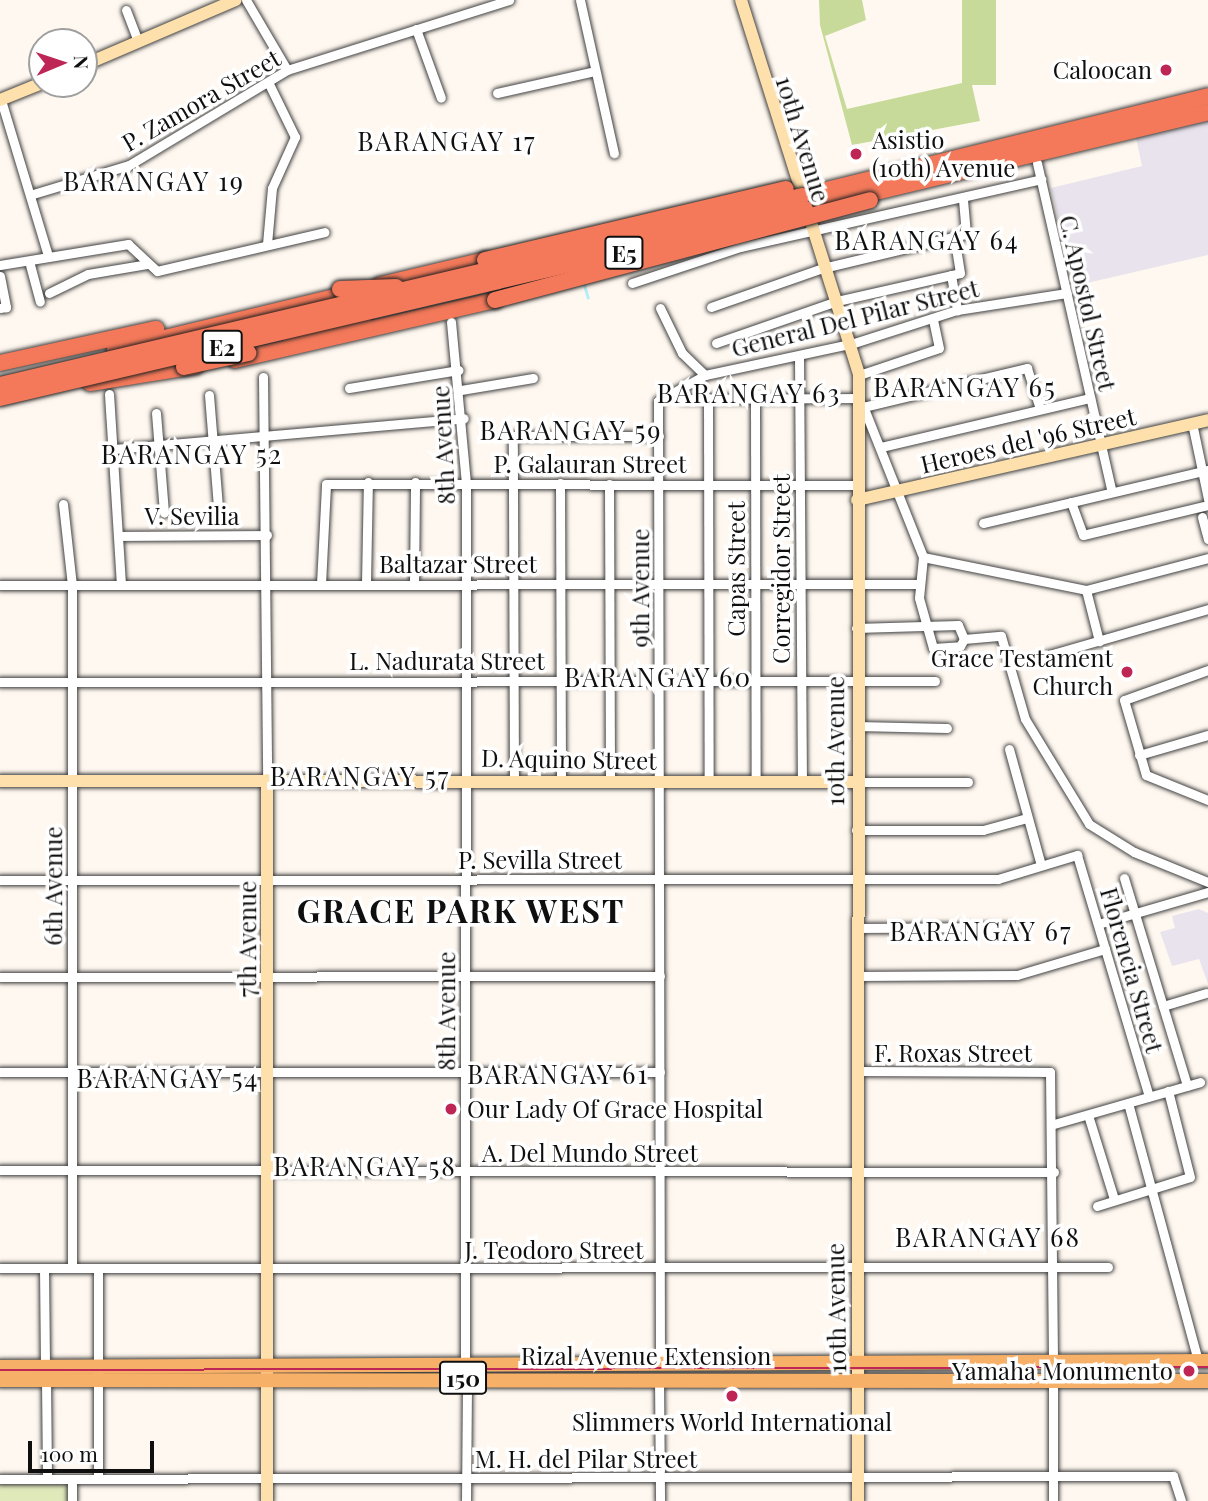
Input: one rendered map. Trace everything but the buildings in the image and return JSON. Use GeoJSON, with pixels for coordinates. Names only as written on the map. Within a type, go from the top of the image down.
{"type":"FeatureCollection","features":[{"type":"Feature","properties":{"kind":"highway","name":"E5"},"geometry":{"type":"LineString","coordinates":[[1028,152],[1208,96]]}},
{"type":"Feature","properties":{"kind":"highway","name":"E5"},"geometry":{"type":"LineString","coordinates":[[442,290],[1208,112]]}},
{"type":"Feature","properties":{"kind":"highway"},"geometry":{"type":"LineString","coordinates":[[0,378],[485,260],[1028,152]]}},
{"type":"Feature","properties":{"kind":"highway"},"geometry":{"type":"LineString","coordinates":[[0,402],[78,386],[321,345],[495,300],[1028,152]]}},
{"type":"Feature","properties":{"kind":"highway"},"geometry":{"type":"LineString","coordinates":[[0,363],[340,289],[442,290]]}},
{"type":"Feature","properties":{"kind":"highway"},"geometry":{"type":"LineString","coordinates":[[0,402],[273,347],[442,290]]}},
{"type":"Feature","properties":{"kind":"highway","name":"E2"},"geometry":{"type":"LineString","coordinates":[[0,384],[442,290]]}},
{"type":"Feature","properties":{"kind":"highway"},"geometry":{"type":"LineString","coordinates":[[73,360],[78,386]]}},
{"type":"Feature","properties":{"kind":"main road","name":"Rizal Avenue Extension"},"geometry":{"type":"LineString","coordinates":[[0,1380],[45,1374],[96,1373],[659,1371],[858,1363],[1203,1361]]}},
{"type":"Feature","properties":{"kind":"main road","name":"Rizal Avenue Extension"},"geometry":{"type":"LineString","coordinates":[[0,1367],[45,1374]]}},
{"type":"Feature","properties":{"kind":"main road","name":"Rizal Avenue Extension"},"geometry":{"type":"LineString","coordinates":[[659,1371],[858,1380],[1208,1381]]}},
{"type":"Feature","properties":{"kind":"street"},"geometry":{"type":"LineString","coordinates":[[98,59],[236,0]]}},
{"type":"Feature","properties":{"kind":"street"},"geometry":{"type":"LineString","coordinates":[[246,0],[287,70]]}},
{"type":"Feature","properties":{"kind":"street","name":"P. Zamora Street"},"geometry":{"type":"LineString","coordinates":[[33,194],[128,165],[287,70],[509,0]]}},
{"type":"Feature","properties":{"kind":"street"},"geometry":{"type":"LineString","coordinates":[[580,0],[614,153]]}},
{"type":"Feature","properties":{"kind":"street","name":"10th Avenue"},"geometry":{"type":"LineString","coordinates":[[741,0],[809,230],[854,343],[859,375],[856,628],[858,1501]]}},
{"type":"Feature","properties":{"kind":"street"},"geometry":{"type":"LineString","coordinates":[[126,10],[138,42]]}},
{"type":"Feature","properties":{"kind":"street"},"geometry":{"type":"LineString","coordinates":[[416,29],[441,98]]}},
{"type":"Feature","properties":{"kind":"street"},"geometry":{"type":"LineString","coordinates":[[497,93],[595,71]]}},
{"type":"Feature","properties":{"kind":"street"},"geometry":{"type":"LineString","coordinates":[[267,244],[272,188],[295,137],[268,82]]}},
{"type":"Feature","properties":{"kind":"street"},"geometry":{"type":"LineString","coordinates":[[28,89],[1,100],[33,194],[48,256]]}},
{"type":"Feature","properties":{"kind":"street","name":"C. Apostol Street"},"geometry":{"type":"LineString","coordinates":[[1028,152],[1041,179],[1112,492]]}},
{"type":"Feature","properties":{"kind":"street"},"geometry":{"type":"LineString","coordinates":[[632,283],[809,230],[1041,179]]}},
{"type":"Feature","properties":{"kind":"street"},"geometry":{"type":"LineString","coordinates":[[711,307],[823,268],[954,237],[968,231],[963,198]]}},
{"type":"Feature","properties":{"kind":"street"},"geometry":{"type":"LineString","coordinates":[[49,293],[88,274],[149,267],[325,232]]}},
{"type":"Feature","properties":{"kind":"street"},"geometry":{"type":"LineString","coordinates":[[716,343],[837,301],[961,272],[954,237]]}},
{"type":"Feature","properties":{"kind":"street"},"geometry":{"type":"LineString","coordinates":[[0,265],[128,244],[149,267]]}},
{"type":"Feature","properties":{"kind":"street"},"geometry":{"type":"LineString","coordinates":[[29,261],[40,302]]}},
{"type":"Feature","properties":{"kind":"street"},"geometry":{"type":"LineString","coordinates":[[951,275],[957,310]]}},
{"type":"Feature","properties":{"kind":"street"},"geometry":{"type":"LineString","coordinates":[[0,276],[3,308]]}},
{"type":"Feature","properties":{"kind":"street","name":"General Del Pilar Street"},"geometry":{"type":"LineString","coordinates":[[659,401],[705,375],[854,343],[957,310],[1067,293]]}},
{"type":"Feature","properties":{"kind":"street"},"geometry":{"type":"LineString","coordinates":[[660,308],[682,353],[705,375]]}},
{"type":"Feature","properties":{"kind":"street"},"geometry":{"type":"LineString","coordinates":[[859,375],[939,348],[933,319]]}},
{"type":"Feature","properties":{"kind":"street","name":"8th Avenue"},"geometry":{"type":"LineString","coordinates":[[451,322],[464,418],[466,483],[466,1501]]}},
{"type":"Feature","properties":{"kind":"street","name":"Corregidor Street"},"geometry":{"type":"LineString","coordinates":[[799,356],[802,782]]}},
{"type":"Feature","properties":{"kind":"street"},"geometry":{"type":"LineString","coordinates":[[682,399],[799,399],[860,404],[1027,368],[1040,409]]}},
{"type":"Feature","properties":{"kind":"street"},"geometry":{"type":"LineString","coordinates":[[349,388],[459,370]]}},
{"type":"Feature","properties":{"kind":"street","name":"7th Avenue"},"geometry":{"type":"LineString","coordinates":[[263,377],[268,584],[267,1501]]}},
{"type":"Feature","properties":{"kind":"street"},"geometry":{"type":"LineString","coordinates":[[461,390],[533,378]]}},
{"type":"Feature","properties":{"kind":"street"},"geometry":{"type":"LineString","coordinates":[[109,394],[121,585]]}},
{"type":"Feature","properties":{"kind":"street"},"geometry":{"type":"LineString","coordinates":[[209,395],[218,506]]}},
{"type":"Feature","properties":{"kind":"street"},"geometry":{"type":"LineString","coordinates":[[708,398],[709,781]]}},
{"type":"Feature","properties":{"kind":"street"},"geometry":{"type":"LineString","coordinates":[[881,446],[1090,398]]}},
{"type":"Feature","properties":{"kind":"street","name":"Capas Street"},"geometry":{"type":"LineString","coordinates":[[755,399],[756,781]]}},
{"type":"Feature","properties":{"kind":"street","name":"9th Avenue"},"geometry":{"type":"LineString","coordinates":[[659,401],[660,1501]]}},
{"type":"Feature","properties":{"kind":"street"},"geometry":{"type":"LineString","coordinates":[[860,404],[881,446],[923,557],[917,583],[927,629],[935,651],[960,646],[964,639]]}},
{"type":"Feature","properties":{"kind":"street"},"geometry":{"type":"LineString","coordinates":[[156,413],[164,513]]}},
{"type":"Feature","properties":{"kind":"street"},"geometry":{"type":"LineString","coordinates":[[113,449],[464,418]]}},
{"type":"Feature","properties":{"kind":"street","name":"Heroes del '96 Street"},"geometry":{"type":"LineString","coordinates":[[857,500],[1208,420]]}},
{"type":"Feature","properties":{"kind":"street"},"geometry":{"type":"LineString","coordinates":[[1192,423],[1205,471],[1208,499]]}},
{"type":"Feature","properties":{"kind":"street"},"geometry":{"type":"LineString","coordinates":[[514,779],[514,435],[659,436]]}},
{"type":"Feature","properties":{"kind":"street"},"geometry":{"type":"LineString","coordinates":[[983,523],[1205,471]]}},
{"type":"Feature","properties":{"kind":"street"},"geometry":{"type":"LineString","coordinates":[[366,583],[368,482]]}},
{"type":"Feature","properties":{"kind":"street","name":"P. Galauran Street"},"geometry":{"type":"LineString","coordinates":[[321,584],[323,486],[368,482],[857,485]]}},
{"type":"Feature","properties":{"kind":"street"},"geometry":{"type":"LineString","coordinates":[[414,583],[415,482]]}},
{"type":"Feature","properties":{"kind":"street"},"geometry":{"type":"LineString","coordinates":[[560,483],[561,780]]}},
{"type":"Feature","properties":{"kind":"street"},"geometry":{"type":"LineString","coordinates":[[609,484],[610,780]]}},
{"type":"Feature","properties":{"kind":"street"},"geometry":{"type":"LineString","coordinates":[[1071,502],[1083,536],[1208,505]]}},
{"type":"Feature","properties":{"kind":"street","name":"6th Avenue"},"geometry":{"type":"LineString","coordinates":[[63,505],[72,585],[72,1268]]}},
{"type":"Feature","properties":{"kind":"street"},"geometry":{"type":"LineString","coordinates":[[1202,517],[1208,539]]}},
{"type":"Feature","properties":{"kind":"street","name":"V. Sevilia"},"geometry":{"type":"LineString","coordinates":[[118,536],[267,535]]}},
{"type":"Feature","properties":{"kind":"street"},"geometry":{"type":"LineString","coordinates":[[923,557],[1090,590],[1208,558]]}},
{"type":"Feature","properties":{"kind":"street","name":"Baltazar Street"},"geometry":{"type":"LineString","coordinates":[[0,585],[917,583]]}},
{"type":"Feature","properties":{"kind":"street"},"geometry":{"type":"LineString","coordinates":[[1090,590],[1099,641]]}},
{"type":"Feature","properties":{"kind":"street"},"geometry":{"type":"LineString","coordinates":[[1042,657],[1208,609]]}},
{"type":"Feature","properties":{"kind":"street"},"geometry":{"type":"LineString","coordinates":[[856,628],[927,629],[958,625],[964,639]]}},
{"type":"Feature","properties":{"kind":"street"},"geometry":{"type":"LineString","coordinates":[[964,639],[1001,636],[1026,719],[1090,824],[1134,852],[1208,881]]}},
{"type":"Feature","properties":{"kind":"street"},"geometry":{"type":"LineString","coordinates":[[1208,670],[1125,697],[1139,755],[1154,782],[1208,800]]}},
{"type":"Feature","properties":{"kind":"street","name":"L. Nadurata Street"},"geometry":{"type":"LineString","coordinates":[[0,682],[755,679],[936,681]]}},
{"type":"Feature","properties":{"kind":"street"},"geometry":{"type":"LineString","coordinates":[[857,726],[947,728]]}},
{"type":"Feature","properties":{"kind":"street"},"geometry":{"type":"LineString","coordinates":[[1139,755],[1208,735]]}},
{"type":"Feature","properties":{"kind":"street"},"geometry":{"type":"LineString","coordinates":[[1009,749],[1041,864]]}},
{"type":"Feature","properties":{"kind":"street","name":"D. Aquino Street"},"geometry":{"type":"LineString","coordinates":[[0,781],[514,779],[968,782]]}},
{"type":"Feature","properties":{"kind":"street"},"geometry":{"type":"LineString","coordinates":[[856,831],[983,830],[1027,818]]}},
{"type":"Feature","properties":{"kind":"street","name":"P. Sevilla Street"},"geometry":{"type":"LineString","coordinates":[[0,880],[856,877],[998,879],[1077,855]]}},
{"type":"Feature","properties":{"kind":"street","name":"Florencia Street"},"geometry":{"type":"LineString","coordinates":[[1077,855],[1149,1097]]}},
{"type":"Feature","properties":{"kind":"street"},"geometry":{"type":"LineString","coordinates":[[1124,878],[1186,1086]]}},
{"type":"Feature","properties":{"kind":"street"},"geometry":{"type":"LineString","coordinates":[[1098,924],[1208,892]]}},
{"type":"Feature","properties":{"kind":"street"},"geometry":{"type":"LineString","coordinates":[[856,928],[1013,927]]}},
{"type":"Feature","properties":{"kind":"street"},"geometry":{"type":"LineString","coordinates":[[856,976],[1017,975],[1105,948]]}},
{"type":"Feature","properties":{"kind":"street"},"geometry":{"type":"LineString","coordinates":[[0,977],[660,976]]}},
{"type":"Feature","properties":{"kind":"street"},"geometry":{"type":"LineString","coordinates":[[1163,1006],[1206,993]]}},
{"type":"Feature","properties":{"kind":"street","name":"F. Roxas Street"},"geometry":{"type":"LineString","coordinates":[[856,1071],[1050,1072],[1054,1124]]}},
{"type":"Feature","properties":{"kind":"street"},"geometry":{"type":"LineString","coordinates":[[0,1072],[660,1072]]}},
{"type":"Feature","properties":{"kind":"street"},"geometry":{"type":"LineString","coordinates":[[1053,1363],[1054,1124],[1200,1082]]}},
{"type":"Feature","properties":{"kind":"street"},"geometry":{"type":"LineString","coordinates":[[1097,1206],[1154,1189],[1191,1173],[1168,1091]]}},
{"type":"Feature","properties":{"kind":"street"},"geometry":{"type":"LineString","coordinates":[[1128,1103],[1203,1361]]}},
{"type":"Feature","properties":{"kind":"street"},"geometry":{"type":"LineString","coordinates":[[1088,1115],[1114,1199]]}},
{"type":"Feature","properties":{"kind":"street","name":"A. Del Mundo Street"},"geometry":{"type":"LineString","coordinates":[[0,1170],[465,1173],[857,1169],[1054,1172]]}},
{"type":"Feature","properties":{"kind":"street","name":"J. Teodoro Street"},"geometry":{"type":"LineString","coordinates":[[0,1268],[857,1270],[1055,1269],[1108,1266]]}},
{"type":"Feature","properties":{"kind":"street"},"geometry":{"type":"LineString","coordinates":[[44,1268],[47,1479]]}},
{"type":"Feature","properties":{"kind":"street"},"geometry":{"type":"LineString","coordinates":[[98,1268],[98,1479]]}},
{"type":"Feature","properties":{"kind":"street"},"geometry":{"type":"LineString","coordinates":[[1053,1380],[1053,1501]]}},
{"type":"Feature","properties":{"kind":"street","name":"M. H. del Pilar Street"},"geometry":{"type":"LineString","coordinates":[[0,1479],[1173,1476],[1181,1501]]}},
{"type":"Feature","properties":{"kind":"street"},"geometry":{"type":"LineString","coordinates":[[72,1479],[72,1501]]}},
{"type":"Feature","properties":{"kind":"shaded area"},"geometry":{"type":"Polygon","coordinates":[[[1208,117],[1208,255],[1074,286],[1051,188],[1142,166],[1135,133],[1208,117]]]}},
{"type":"Feature","properties":{"kind":"shaded area"},"geometry":{"type":"Polygon","coordinates":[[[1199,909],[1208,913],[1208,984],[1199,959],[1172,966],[1160,932],[1175,928],[1172,916],[1199,909]]]}},
{"type":"Feature","properties":{"kind":"green space"},"geometry":{"type":"Polygon","coordinates":[[[819,0],[862,0],[866,20],[825,36],[847,109],[971,81],[980,121],[852,145],[820,25],[819,0]]]}},
{"type":"Feature","properties":{"kind":"green space"},"geometry":{"type":"Polygon","coordinates":[[[962,0],[996,0],[996,85],[962,85],[962,0]]]}},
{"type":"Feature","properties":{"kind":"green space"},"geometry":{"type":"Polygon","coordinates":[[[0,1482],[70,1482],[70,1501],[0,1501],[0,1482]]]}},
{"type":"Feature","properties":{"kind":"waterway"},"geometry":{"type":"LineString","coordinates":[[584,283],[588,297]]}},
{"type":"Feature","properties":{"kind":"tram line"},"geometry":{"type":"LineString","coordinates":[[0,1370],[1208,1367]]}},
{"type":"Feature","properties":{"kind":"place","name":"Caloocan"},"geometry":{"type":"Point","coordinates":[1166,70]}},
{"type":"Feature","properties":{"kind":"place","name":"Asistio (10th) Avenue"},"geometry":{"type":"Point","coordinates":[856,154]}},
{"type":"Feature","properties":{"kind":"place","name":"Grace Testament Church"},"geometry":{"type":"Point","coordinates":[1127,672]}},
{"type":"Feature","properties":{"kind":"place","name":"Our Lady Of Grace Hospital"},"geometry":{"type":"Point","coordinates":[451,1109]}},
{"type":"Feature","properties":{"kind":"place","name":"Yamaha Monumento"},"geometry":{"type":"Point","coordinates":[1189,1371]}},
{"type":"Feature","properties":{"kind":"place","name":"Slimmers World International"},"geometry":{"type":"Point","coordinates":[732,1396]}},
{"type":"Feature","properties":{"kind":"district","name":"BARANGAY 17"},"geometry":{"type":"Point","coordinates":[447,141]}},
{"type":"Feature","properties":{"kind":"district","name":"BARANGAY 19"},"geometry":{"type":"Point","coordinates":[154,181]}},
{"type":"Feature","properties":{"kind":"district","name":"BARANGAY 64"},"geometry":{"type":"Point","coordinates":[927,240]}},
{"type":"Feature","properties":{"kind":"district","name":"BARANGAY 65"},"geometry":{"type":"Point","coordinates":[965,387]}},
{"type":"Feature","properties":{"kind":"district","name":"BARANGAY 63"},"geometry":{"type":"Point","coordinates":[749,393]}},
{"type":"Feature","properties":{"kind":"district","name":"BARANGAY 59"},"geometry":{"type":"Point","coordinates":[571,430]}},
{"type":"Feature","properties":{"kind":"district","name":"BARANGAY 52"},"geometry":{"type":"Point","coordinates":[192,454]}},
{"type":"Feature","properties":{"kind":"district","name":"BARANGAY 60"},"geometry":{"type":"Point","coordinates":[658,677]}},
{"type":"Feature","properties":{"kind":"district","name":"BARANGAY 57"},"geometry":{"type":"Point","coordinates":[360,776]}},
{"type":"Feature","properties":{"kind":"district","name":"GRACE PARK WEST"},"geometry":{"type":"Point","coordinates":[461,910]}},
{"type":"Feature","properties":{"kind":"district","name":"BARANGAY 67"},"geometry":{"type":"Point","coordinates":[981,931]}},
{"type":"Feature","properties":{"kind":"district","name":"BARANGAY 61"},"geometry":{"type":"Point","coordinates":[558,1074]}},
{"type":"Feature","properties":{"kind":"district","name":"BARANGAY 54"},"geometry":{"type":"Point","coordinates":[168,1078]}},
{"type":"Feature","properties":{"kind":"district","name":"BARANGAY 58"},"geometry":{"type":"Point","coordinates":[365,1166]}},
{"type":"Feature","properties":{"kind":"district","name":"BARANGAY 68"},"geometry":{"type":"Point","coordinates":[988,1237]}}]}
